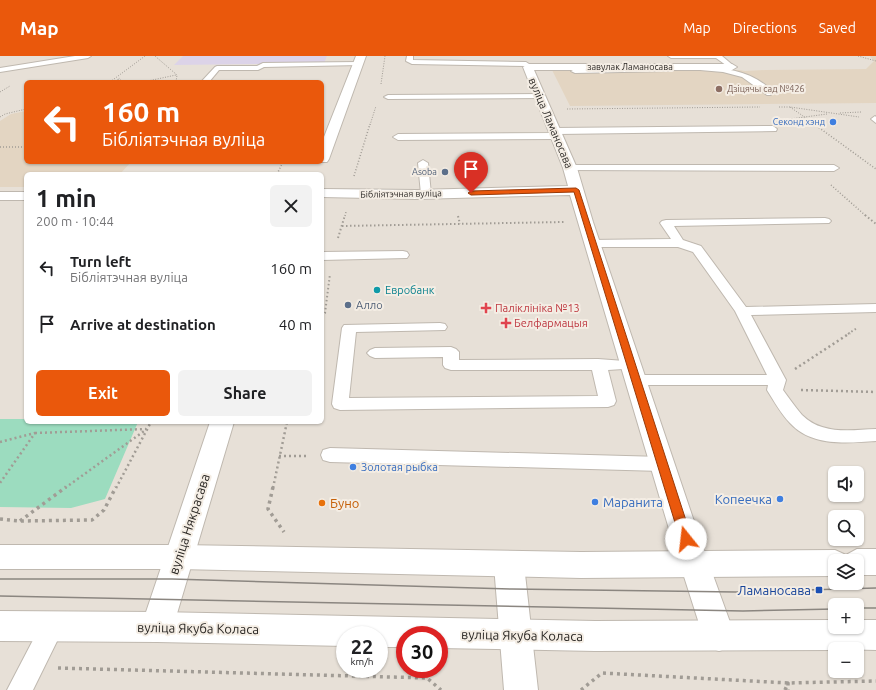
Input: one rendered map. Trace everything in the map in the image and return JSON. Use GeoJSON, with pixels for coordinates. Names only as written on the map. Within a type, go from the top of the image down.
{"type":"FeatureCollection","features":[{"type":"Feature","properties":{"kind":"street"},"geometry":{"type":"LineString","coordinates":[[324,149],[326,139],[360,60]]}},
{"type":"Feature","properties":{"kind":"street","name":"завулак Ламаносава"},"geometry":{"type":"LineString","coordinates":[[526,62],[621,63],[666,70],[681,67],[732,67]]}},
{"type":"Feature","properties":{"kind":"street","name":"вуліца Ламаносава"},"geometry":{"type":"LineString","coordinates":[[526,62],[570,168],[585,222],[634,372],[694,565],[719,636]]}},
{"type":"Feature","properties":{"kind":"street","name":"Бібліятэчная вуліца"},"geometry":{"type":"LineString","coordinates":[[324,193],[351,195],[576,190]]}},
{"type":"Feature","properties":{"kind":"street"},"geometry":{"type":"LineString","coordinates":[[0,196],[24,196]]}},
{"type":"Feature","properties":{"kind":"street","name":"вуліца Някрасава"},"geometry":{"type":"LineString","coordinates":[[157,627],[221,424]]}},
{"type":"Feature","properties":{"kind":"street"},"geometry":{"type":"LineString","coordinates":[[0,557],[179,558],[509,565],[828,563]]}},
{"type":"Feature","properties":{"kind":"street"},"geometry":{"type":"LineString","coordinates":[[864,562],[876,562]]}},
{"type":"Feature","properties":{"kind":"street"},"geometry":{"type":"LineString","coordinates":[[509,565],[521,690]]}},
{"type":"Feature","properties":{"kind":"street","name":"вуліца Якуба Коласа"},"geometry":{"type":"LineString","coordinates":[[0,626],[157,627],[516,636],[876,635]]}},
{"type":"Feature","properties":{"kind":"lane"},"geometry":{"type":"LineString","coordinates":[[0,70],[88,56]]}},
{"type":"Feature","properties":{"kind":"lane"},"geometry":{"type":"LineString","coordinates":[[410,56],[409,60],[412,62],[526,62]]}},
{"type":"Feature","properties":{"kind":"lane"},"geometry":{"type":"LineString","coordinates":[[681,67],[671,56],[718,56],[732,67]]}},
{"type":"Feature","properties":{"kind":"lane"},"geometry":{"type":"LineString","coordinates":[[258,58],[280,58]]}},
{"type":"Feature","properties":{"kind":"lane"},"geometry":{"type":"LineString","coordinates":[[207,80],[217,68],[258,68],[263,65],[360,60]]}},
{"type":"Feature","properties":{"kind":"lane"},"geometry":{"type":"LineString","coordinates":[[575,71],[709,69],[735,72],[744,75],[770,93]]}},
{"type":"Feature","properties":{"kind":"lane"},"geometry":{"type":"LineString","coordinates":[[388,97],[540,96]]}},
{"type":"Feature","properties":{"kind":"lane"},"geometry":{"type":"LineString","coordinates":[[398,137],[772,129]]}},
{"type":"Feature","properties":{"kind":"lane"},"geometry":{"type":"LineString","coordinates":[[423,163],[426,194]]}},
{"type":"Feature","properties":{"kind":"lane"},"geometry":{"type":"LineString","coordinates":[[570,168],[834,168]]}},
{"type":"Feature","properties":{"kind":"lane"},"geometry":{"type":"LineString","coordinates":[[680,243],[666,223],[825,221]]}},
{"type":"Feature","properties":{"kind":"lane"},"geometry":{"type":"LineString","coordinates":[[593,243],[680,243],[697,249],[742,311],[777,385],[797,420],[813,431],[826,436],[876,435]]}},
{"type":"Feature","properties":{"kind":"lane"},"geometry":{"type":"LineString","coordinates":[[324,256],[403,255]]}},
{"type":"Feature","properties":{"kind":"lane"},"geometry":{"type":"LineString","coordinates":[[742,311],[876,308]]}},
{"type":"Feature","properties":{"kind":"lane"},"geometry":{"type":"LineString","coordinates":[[440,328],[349,328],[340,404],[608,401],[598,364]]}},
{"type":"Feature","properties":{"kind":"lane"},"geometry":{"type":"LineString","coordinates":[[376,354],[451,352],[451,365],[598,364],[634,372],[777,385]]}},
{"type":"Feature","properties":{"kind":"lane"},"geometry":{"type":"LineString","coordinates":[[330,455],[662,464]]}},
{"type":"Feature","properties":{"kind":"lane"},"geometry":{"type":"LineString","coordinates":[[20,690],[52,626]]}},
{"type":"Feature","properties":{"kind":"path"},"geometry":{"type":"LineString","coordinates":[[112,80],[144,56]]}},
{"type":"Feature","properties":{"kind":"path"},"geometry":{"type":"LineString","coordinates":[[155,56],[177,74]]}},
{"type":"Feature","properties":{"kind":"path"},"geometry":{"type":"LineString","coordinates":[[858,56],[876,61]]}},
{"type":"Feature","properties":{"kind":"path"},"geometry":{"type":"LineString","coordinates":[[152,80],[177,74]]}},
{"type":"Feature","properties":{"kind":"path"},"geometry":{"type":"LineString","coordinates":[[176,80],[177,74]]}},
{"type":"Feature","properties":{"kind":"path"},"geometry":{"type":"LineString","coordinates":[[112,78],[120,78],[117,80]]}},
{"type":"Feature","properties":{"kind":"path"},"geometry":{"type":"LineString","coordinates":[[546,109],[766,107]]}},
{"type":"Feature","properties":{"kind":"path"},"geometry":{"type":"LineString","coordinates":[[774,107],[790,107],[876,120]]}},
{"type":"Feature","properties":{"kind":"path"},"geometry":{"type":"LineString","coordinates":[[790,107],[876,169]]}},
{"type":"Feature","properties":{"kind":"path"},"geometry":{"type":"LineString","coordinates":[[0,117],[5,114],[24,109]]}},
{"type":"Feature","properties":{"kind":"path"},"geometry":{"type":"LineString","coordinates":[[772,129],[790,119],[831,113],[861,112]]}},
{"type":"Feature","properties":{"kind":"path"},"geometry":{"type":"LineString","coordinates":[[0,147],[24,147]]}},
{"type":"Feature","properties":{"kind":"path"},"geometry":{"type":"LineString","coordinates":[[810,168],[876,224]]}},
{"type":"Feature","properties":{"kind":"path"},"geometry":{"type":"LineString","coordinates":[[458,216],[460,224]]}},
{"type":"Feature","properties":{"kind":"path"},"geometry":{"type":"LineString","coordinates":[[342,226],[585,222]]}},
{"type":"Feature","properties":{"kind":"path"},"geometry":{"type":"LineString","coordinates":[[777,385],[863,324]]}},
{"type":"Feature","properties":{"kind":"path"},"geometry":{"type":"LineString","coordinates":[[777,385],[876,392]]}},
{"type":"Feature","properties":{"kind":"path"},"geometry":{"type":"LineString","coordinates":[[0,519],[19,521],[92,520],[104,510],[150,424]]}},
{"type":"Feature","properties":{"kind":"path"},"geometry":{"type":"LineString","coordinates":[[268,509],[287,424]]}},
{"type":"Feature","properties":{"kind":"path"},"geometry":{"type":"LineString","coordinates":[[0,442],[35,434],[148,429]]}},
{"type":"Feature","properties":{"kind":"path"},"geometry":{"type":"LineString","coordinates":[[19,521],[148,429]]}},
{"type":"Feature","properties":{"kind":"path"},"geometry":{"type":"LineString","coordinates":[[0,483],[35,434]]}},
{"type":"Feature","properties":{"kind":"path"},"geometry":{"type":"LineString","coordinates":[[279,456],[330,455]]}},
{"type":"Feature","properties":{"kind":"path"},"geometry":{"type":"LineString","coordinates":[[32,668],[427,678],[441,690]]}},
{"type":"Feature","properties":{"kind":"path"},"geometry":{"type":"LineString","coordinates":[[581,690],[602,673],[788,683],[876,681]]}},
{"type":"Feature","properties":{"kind":"path"},"geometry":{"type":"LineString","coordinates":[[787,690],[788,683]]}},
{"type":"Feature","properties":{"kind":"shaded area"},"geometry":{"type":"Polygon","coordinates":[[[183,56],[327,56],[324,63],[174,65],[183,56]]]}},
{"type":"Feature","properties":{"kind":"shaded area","name":"Дзіцячы сад №426"},"geometry":{"type":"Polygon","coordinates":[[[870,56],[876,56],[876,103],[570,106],[552,70],[745,71],[866,69],[874,61],[870,56]]]}},
{"type":"Feature","properties":{"kind":"shaded area"},"geometry":{"type":"Polygon","coordinates":[[[24,111],[24,164],[129,164],[122,172],[24,172],[24,187],[0,187],[0,121],[11,114],[24,111]]]}},
{"type":"Feature","properties":{"kind":"green space"},"geometry":{"type":"Polygon","coordinates":[[[0,419],[24,419],[24,424],[137,424],[105,499],[71,508],[0,507],[0,419]]]}},
{"type":"Feature","properties":{"kind":"tram line"},"geometry":{"type":"LineString","coordinates":[[0,579],[172,579],[512,589],[736,592],[876,588]]}},
{"type":"Feature","properties":{"kind":"tram line"},"geometry":{"type":"LineString","coordinates":[[0,596],[743,611],[828,609]]}},
{"type":"Feature","properties":{"kind":"tram line"},"geometry":{"type":"LineString","coordinates":[[864,608],[876,608]]}},
{"type":"Feature","properties":{"kind":"place","name":"Дзіцячы сад №426"},"geometry":{"type":"Point","coordinates":[719,89]}},
{"type":"Feature","properties":{"kind":"place","name":"Секонд хэнд"},"geometry":{"type":"Point","coordinates":[833,122]}},
{"type":"Feature","properties":{"kind":"place","name":"Asoba"},"geometry":{"type":"Point","coordinates":[445,172]}},
{"type":"Feature","properties":{"kind":"place","name":"Евробанк"},"geometry":{"type":"Point","coordinates":[377,290]}},
{"type":"Feature","properties":{"kind":"place","name":"Алло"},"geometry":{"type":"Point","coordinates":[348,305]}},
{"type":"Feature","properties":{"kind":"place","name":"Паліклініка №13"},"geometry":{"type":"Point","coordinates":[486,308]}},
{"type":"Feature","properties":{"kind":"place","name":"Белфармацыя"},"geometry":{"type":"Point","coordinates":[506,323]}},
{"type":"Feature","properties":{"kind":"place","name":"Золотая рыбка"},"geometry":{"type":"Point","coordinates":[353,467]}},
{"type":"Feature","properties":{"kind":"place","name":"Копеечка"},"geometry":{"type":"Point","coordinates":[780,499]}},
{"type":"Feature","properties":{"kind":"place","name":"Маранита"},"geometry":{"type":"Point","coordinates":[595,502]}},
{"type":"Feature","properties":{"kind":"place","name":"Буно"},"geometry":{"type":"Point","coordinates":[322,503]}},
{"type":"Feature","properties":{"kind":"place","name":"Ламаносава"},"geometry":{"type":"Point","coordinates":[819,590]}},
{"type":"Feature","properties":{"kind":"route"},"geometry":{"type":"LineString","coordinates":[[471,193],[576,190],[686,539]]}}]}
